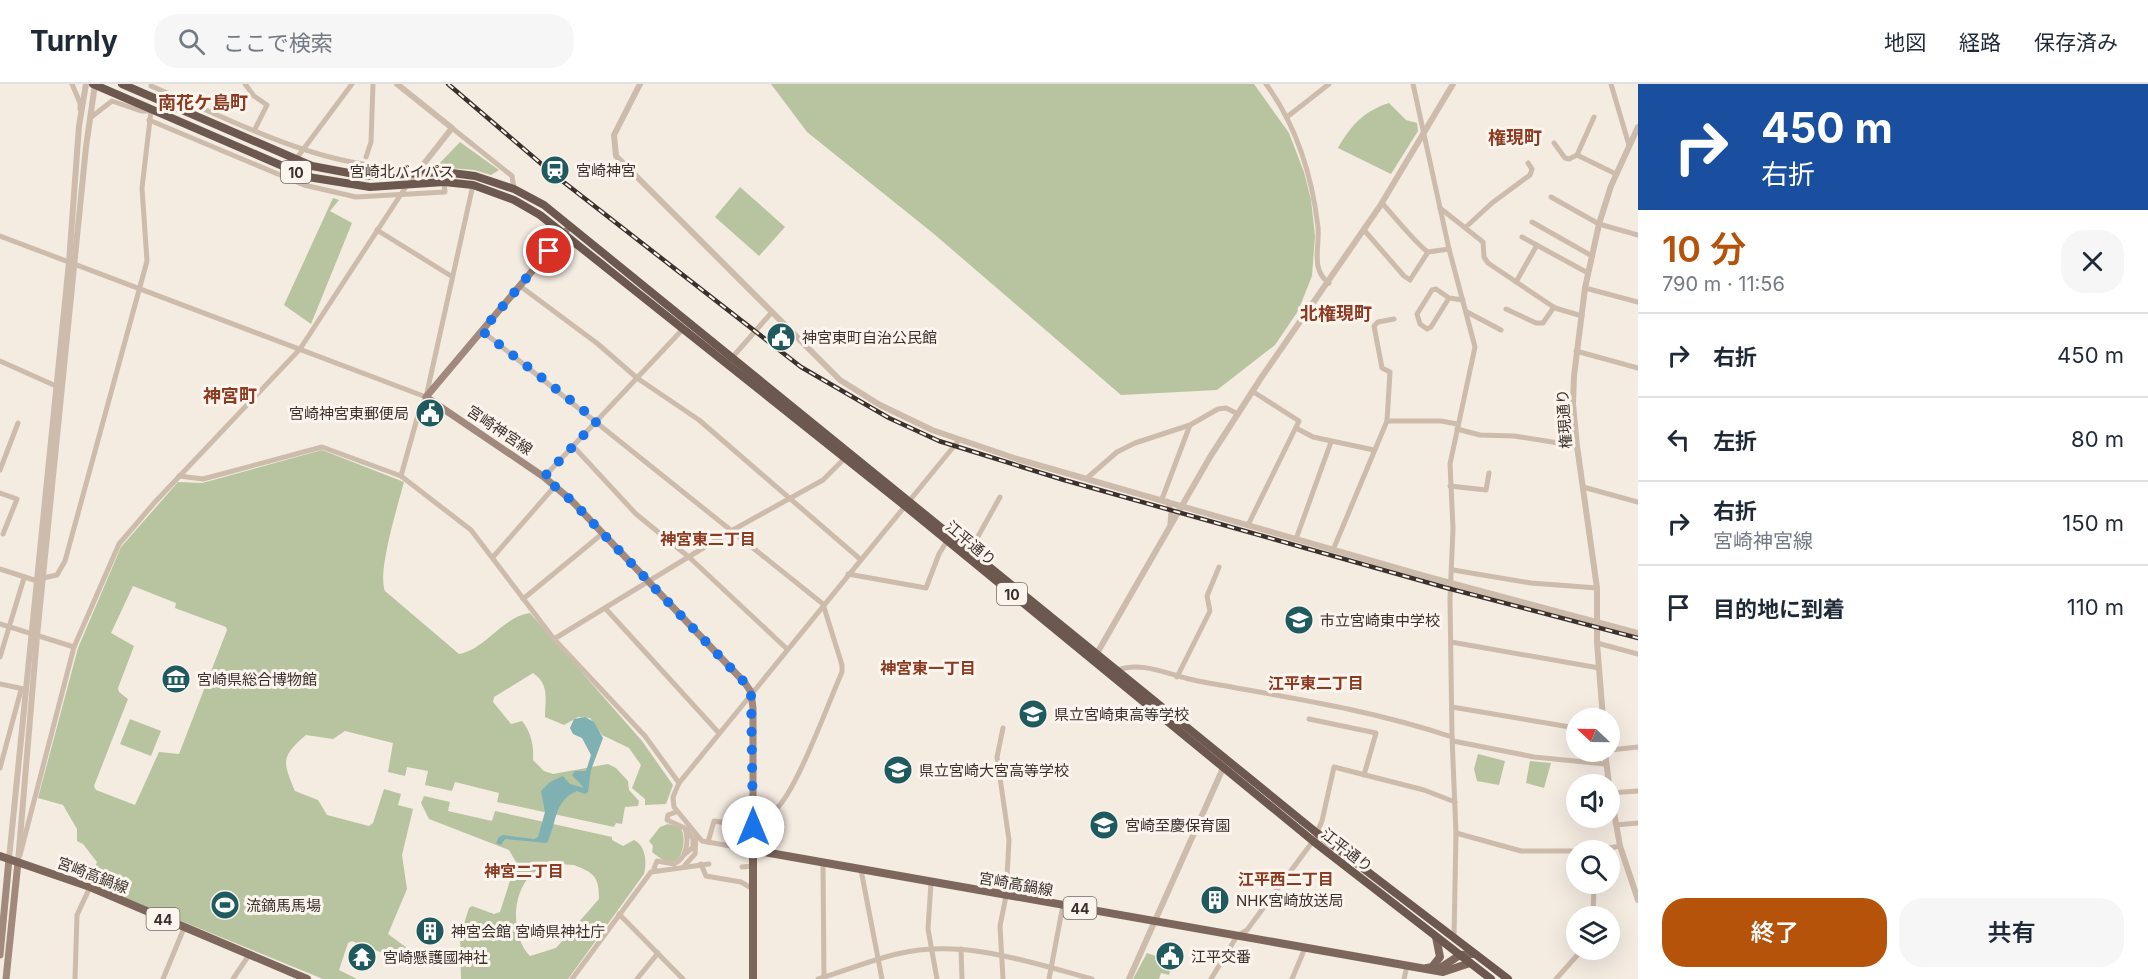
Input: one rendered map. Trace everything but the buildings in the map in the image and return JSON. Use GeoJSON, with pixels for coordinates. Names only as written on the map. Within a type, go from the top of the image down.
{"type":"FeatureCollection","features":[{"type":"Feature","properties":{"kind":"highway","name":"宮崎北バイパス"},"geometry":{"type":"LineString","coordinates":[[92,84],[308,177],[370,187],[444,182],[473,185],[513,200]]}},
{"type":"Feature","properties":{"kind":"highway","name":"宮崎北バイパス"},"geometry":{"type":"LineString","coordinates":[[124,85],[150,88],[296,159],[340,173],[365,176],[415,173],[475,176],[514,189]]}},
{"type":"Feature","properties":{"kind":"highway","name":"江平通り"},"geometry":{"type":"LineString","coordinates":[[514,189],[544,205],[570,226],[845,458],[971,549],[1099,653],[1226,764]]}},
{"type":"Feature","properties":{"kind":"highway","name":"江平通り"},"geometry":{"type":"LineString","coordinates":[[513,200],[540,215],[683,329],[730,361],[906,502],[947,541],[1092,660],[1226,764],[1436,937],[1491,979]]}},
{"type":"Feature","properties":{"kind":"highway","name":"江平通り"},"geometry":{"type":"LineString","coordinates":[[1315,837],[1454,938]]}},
{"type":"Feature","properties":{"kind":"highway","name":"10"},"geometry":{"type":"LineString","coordinates":[[1454,938],[1508,979]]}},
{"type":"Feature","properties":{"kind":"main road"},"geometry":{"type":"LineString","coordinates":[[426,397],[570,226]]}},
{"type":"Feature","properties":{"kind":"main road","name":"宮崎神宮線"},"geometry":{"type":"LineString","coordinates":[[426,397],[555,486],[745,683],[751,693]]}},
{"type":"Feature","properties":{"kind":"main road"},"geometry":{"type":"LineString","coordinates":[[751,693],[753,979]]}},
{"type":"Feature","properties":{"kind":"main road","name":"宮崎高鍋線"},"geometry":{"type":"LineString","coordinates":[[753,850],[1437,970],[1451,975],[1470,963]]}},
{"type":"Feature","properties":{"kind":"main road","name":"宮崎高鍋線"},"geometry":{"type":"LineString","coordinates":[[0,856],[90,887],[296,977],[307,979]]}},
{"type":"Feature","properties":{"kind":"main road"},"geometry":{"type":"LineString","coordinates":[[0,955],[14,860]]}},
{"type":"Feature","properties":{"kind":"main road"},"geometry":{"type":"LineString","coordinates":[[6,979],[14,860]]}},
{"type":"Feature","properties":{"kind":"main road"},"geometry":{"type":"LineString","coordinates":[[1424,969],[1432,967],[1440,957],[1436,937]]}},
{"type":"Feature","properties":{"kind":"main road"},"geometry":{"type":"LineString","coordinates":[[1437,970],[1460,955],[1473,954]]}},
{"type":"Feature","properties":{"kind":"street"},"geometry":{"type":"LineString","coordinates":[[41,578],[56,386],[73,264],[80,103],[72,84]]}},
{"type":"Feature","properties":{"kind":"street"},"geometry":{"type":"LineString","coordinates":[[79,126],[92,84]]}},
{"type":"Feature","properties":{"kind":"street"},"geometry":{"type":"LineString","coordinates":[[14,860],[92,84]]}},
{"type":"Feature","properties":{"kind":"street"},"geometry":{"type":"LineString","coordinates":[[245,84],[254,96],[267,105],[255,129]]}},
{"type":"Feature","properties":{"kind":"street"},"geometry":{"type":"LineString","coordinates":[[296,159],[352,84]]}},
{"type":"Feature","properties":{"kind":"street"},"geometry":{"type":"LineString","coordinates":[[366,157],[370,142],[373,84]]}},
{"type":"Feature","properties":{"kind":"street"},"geometry":{"type":"LineString","coordinates":[[397,84],[512,176],[514,189]]}},
{"type":"Feature","properties":{"kind":"street"},"geometry":{"type":"LineString","coordinates":[[640,84],[614,135],[616,156],[772,312],[855,391],[932,430],[959,440],[1334,550],[1638,633]]}},
{"type":"Feature","properties":{"kind":"street"},"geometry":{"type":"LineString","coordinates":[[1266,84],[1287,117],[1312,186],[1318,231],[1318,269],[1329,283]]}},
{"type":"Feature","properties":{"kind":"street"},"geometry":{"type":"LineString","coordinates":[[1287,117],[1329,84]]}},
{"type":"Feature","properties":{"kind":"street"},"geometry":{"type":"LineString","coordinates":[[1413,84],[1449,249],[1476,347],[1450,464],[1453,570],[1452,739],[1456,833],[1454,938]]}},
{"type":"Feature","properties":{"kind":"street"},"geometry":{"type":"LineString","coordinates":[[1092,660],[1099,653],[1210,457],[1382,203],[1424,138],[1453,84]]}},
{"type":"Feature","properties":{"kind":"street"},"geometry":{"type":"LineString","coordinates":[[1611,84],[1629,145]]}},
{"type":"Feature","properties":{"kind":"street"},"geometry":{"type":"LineString","coordinates":[[150,88],[302,149],[338,160],[363,164],[365,176]]}},
{"type":"Feature","properties":{"kind":"street"},"geometry":{"type":"LineString","coordinates":[[0,569],[24,578],[57,575],[68,554],[140,289],[148,249],[142,188],[148,120],[151,111],[141,111],[112,101],[90,118]]}},
{"type":"Feature","properties":{"kind":"street"},"geometry":{"type":"LineString","coordinates":[[1554,143],[1565,158],[1569,159],[1577,155],[1594,117]]}},
{"type":"Feature","properties":{"kind":"street"},"geometry":{"type":"LineString","coordinates":[[148,120],[304,185],[356,197],[445,192],[444,182]]}},
{"type":"Feature","properties":{"kind":"street","name":"権現通り"},"geometry":{"type":"LineString","coordinates":[[1602,708],[1597,643],[1597,588],[1573,404],[1576,351],[1585,288],[1599,224],[1616,174],[1638,127]]}},
{"type":"Feature","properties":{"kind":"street"},"geometry":{"type":"LineString","coordinates":[[14,860],[74,647],[119,544],[179,476],[300,348],[415,173],[452,128]]}},
{"type":"Feature","properties":{"kind":"street"},"geometry":{"type":"LineString","coordinates":[[1577,155],[1616,174]]}},
{"type":"Feature","properties":{"kind":"street"},"geometry":{"type":"LineString","coordinates":[[1466,227],[1492,203],[1530,175],[1532,169],[1528,162]]}},
{"type":"Feature","properties":{"kind":"street"},"geometry":{"type":"LineString","coordinates":[[401,476],[418,415],[426,397],[473,185]]}},
{"type":"Feature","properties":{"kind":"street"},"geometry":{"type":"LineString","coordinates":[[1551,197],[1599,224],[1638,235]]}},
{"type":"Feature","properties":{"kind":"street"},"geometry":{"type":"LineString","coordinates":[[1382,203],[1414,236],[1419,247],[1428,252],[1449,249]]}},
{"type":"Feature","properties":{"kind":"street"},"geometry":{"type":"LineString","coordinates":[[1440,208],[1483,242],[1484,257],[1488,263],[1554,307],[1582,316]]}},
{"type":"Feature","properties":{"kind":"street"},"geometry":{"type":"LineString","coordinates":[[1532,222],[1592,256]]}},
{"type":"Feature","properties":{"kind":"street"},"geometry":{"type":"LineString","coordinates":[[377,230],[451,276]]}},
{"type":"Feature","properties":{"kind":"street"},"geometry":{"type":"LineString","coordinates":[[1364,230],[1410,280],[1428,252]]}},
{"type":"Feature","properties":{"kind":"street"},"geometry":{"type":"LineString","coordinates":[[0,237],[426,397]]}},
{"type":"Feature","properties":{"kind":"street"},"geometry":{"type":"LineString","coordinates":[[1522,237],[1588,273]]}},
{"type":"Feature","properties":{"kind":"street"},"geometry":{"type":"LineString","coordinates":[[1516,282],[1537,245]]}},
{"type":"Feature","properties":{"kind":"street"},"geometry":{"type":"LineString","coordinates":[[520,286],[598,344],[637,378],[699,420],[860,559]]}},
{"type":"Feature","properties":{"kind":"street"},"geometry":{"type":"LineString","coordinates":[[1585,288],[1638,302]]}},
{"type":"Feature","properties":{"kind":"street"},"geometry":{"type":"LineString","coordinates":[[1449,298],[1431,327],[1427,328],[1420,324],[1417,314],[1432,290],[1449,298],[1463,300]]}},
{"type":"Feature","properties":{"kind":"street"},"geometry":{"type":"LineString","coordinates":[[1506,309],[1536,323],[1543,323],[1554,307]]}},
{"type":"Feature","properties":{"kind":"street"},"geometry":{"type":"LineString","coordinates":[[730,361],[772,312]]}},
{"type":"Feature","properties":{"kind":"street"},"geometry":{"type":"LineString","coordinates":[[1467,312],[1501,330]]}},
{"type":"Feature","properties":{"kind":"street"},"geometry":{"type":"LineString","coordinates":[[1334,550],[1387,421],[1390,372],[1382,368],[1374,326],[1378,322],[1394,319]]}},
{"type":"Feature","properties":{"kind":"street"},"geometry":{"type":"LineString","coordinates":[[544,477],[683,329]]}},
{"type":"Feature","properties":{"kind":"street"},"geometry":{"type":"LineString","coordinates":[[482,331],[823,604],[843,665],[842,672],[804,761],[780,804],[767,814],[753,814]]}},
{"type":"Feature","properties":{"kind":"street"},"geometry":{"type":"LineString","coordinates":[[1576,351],[1638,368]]}},
{"type":"Feature","properties":{"kind":"street"},"geometry":{"type":"LineString","coordinates":[[0,361],[56,386]]}},
{"type":"Feature","properties":{"kind":"street"},"geometry":{"type":"LineString","coordinates":[[1248,525],[1299,420],[1252,392]]}},
{"type":"Feature","properties":{"kind":"street"},"geometry":{"type":"LineString","coordinates":[[1086,479],[1117,452],[1190,425],[1218,410],[1227,408],[1238,414]]}},
{"type":"Feature","properties":{"kind":"street"},"geometry":{"type":"LineString","coordinates":[[1387,421],[1441,421],[1480,435],[1514,436],[1577,446]]}},
{"type":"Feature","properties":{"kind":"street"},"geometry":{"type":"LineString","coordinates":[[0,470],[2,458],[18,423]]}},
{"type":"Feature","properties":{"kind":"street"},"geometry":{"type":"LineString","coordinates":[[1164,500],[1190,425]]}},
{"type":"Feature","properties":{"kind":"street"},"geometry":{"type":"LineString","coordinates":[[1296,428],[1312,437],[1374,450]]}},
{"type":"Feature","properties":{"kind":"street"},"geometry":{"type":"LineString","coordinates":[[753,850],[705,841],[696,835],[675,809],[673,797],[679,783],[718,732],[959,440]]}},
{"type":"Feature","properties":{"kind":"street"},"geometry":{"type":"LineString","coordinates":[[1296,539],[1331,442]]}},
{"type":"Feature","properties":{"kind":"street"},"geometry":{"type":"LineString","coordinates":[[573,446],[636,514],[690,558],[786,649]]}},
{"type":"Feature","properties":{"kind":"street"},"geometry":{"type":"LineString","coordinates":[[179,476],[203,479],[322,447],[401,476],[471,530],[554,639],[645,736],[679,783]]}},
{"type":"Feature","properties":{"kind":"street"},"geometry":{"type":"LineString","coordinates":[[554,639],[731,531],[823,480],[845,458]]}},
{"type":"Feature","properties":{"kind":"street"},"geometry":{"type":"LineString","coordinates":[[1450,486],[1486,490],[1489,473]]}},
{"type":"Feature","properties":{"kind":"street"},"geometry":{"type":"LineString","coordinates":[[493,557],[555,486]]}},
{"type":"Feature","properties":{"kind":"street"},"geometry":{"type":"LineString","coordinates":[[1583,488],[1638,502]]}},
{"type":"Feature","properties":{"kind":"street"},"geometry":{"type":"LineString","coordinates":[[0,493],[17,499],[3,534]]}},
{"type":"Feature","properties":{"kind":"street"},"geometry":{"type":"LineString","coordinates":[[971,549],[1000,497]]}},
{"type":"Feature","properties":{"kind":"street"},"geometry":{"type":"LineString","coordinates":[[1164,500],[1171,511],[1168,532]]}},
{"type":"Feature","properties":{"kind":"street"},"geometry":{"type":"LineString","coordinates":[[523,599],[602,534]]}},
{"type":"Feature","properties":{"kind":"street"},"geometry":{"type":"LineString","coordinates":[[848,574],[926,588],[939,554],[947,541]]}},
{"type":"Feature","properties":{"kind":"street"},"geometry":{"type":"LineString","coordinates":[[1177,676],[1210,611],[1207,596],[1219,567]]}},
{"type":"Feature","properties":{"kind":"street"},"geometry":{"type":"LineString","coordinates":[[1453,570],[1531,583],[1597,588]]}},
{"type":"Feature","properties":{"kind":"street"},"geometry":{"type":"LineString","coordinates":[[0,657],[24,578]]}},
{"type":"Feature","properties":{"kind":"street"},"geometry":{"type":"LineString","coordinates":[[605,608],[718,732]]}},
{"type":"Feature","properties":{"kind":"street"},"geometry":{"type":"LineString","coordinates":[[0,624],[74,647]]}},
{"type":"Feature","properties":{"kind":"street"},"geometry":{"type":"LineString","coordinates":[[0,768],[23,689],[35,635]]}},
{"type":"Feature","properties":{"kind":"street"},"geometry":{"type":"LineString","coordinates":[[1451,642],[1599,668]]}},
{"type":"Feature","properties":{"kind":"street"},"geometry":{"type":"LineString","coordinates":[[1597,643],[1638,654]]}},
{"type":"Feature","properties":{"kind":"street"},"geometry":{"type":"LineString","coordinates":[[1118,670],[1130,665],[1376,714],[1452,739],[1534,757],[1605,764],[1607,774]]}},
{"type":"Feature","properties":{"kind":"street"},"geometry":{"type":"LineString","coordinates":[[0,684],[23,689]]}},
{"type":"Feature","properties":{"kind":"street"},"geometry":{"type":"LineString","coordinates":[[14,860],[23,689]]}},
{"type":"Feature","properties":{"kind":"street"},"geometry":{"type":"LineString","coordinates":[[1452,707],[1566,726]]}},
{"type":"Feature","properties":{"kind":"street"},"geometry":{"type":"LineString","coordinates":[[1309,719],[1376,733],[1364,775]]}},
{"type":"Feature","properties":{"kind":"street"},"geometry":{"type":"LineString","coordinates":[[1002,979],[1003,956],[1000,926],[1006,896],[1009,840],[997,757],[1003,728]]}},
{"type":"Feature","properties":{"kind":"street"},"geometry":{"type":"LineString","coordinates":[[1620,749],[1638,747]]}},
{"type":"Feature","properties":{"kind":"street"},"geometry":{"type":"LineString","coordinates":[[1129,979],[1226,764]]}},
{"type":"Feature","properties":{"kind":"street"},"geometry":{"type":"LineString","coordinates":[[1211,979],[1237,936],[1247,930],[1315,837],[1322,821],[1334,767],[1424,790],[1455,802]]}},
{"type":"Feature","properties":{"kind":"street"},"geometry":{"type":"LineString","coordinates":[[1620,792],[1638,791]]}},
{"type":"Feature","properties":{"kind":"street"},"geometry":{"type":"LineString","coordinates":[[656,871],[654,868],[657,861],[674,864],[684,855],[687,838],[685,828],[667,820],[668,815],[675,809]]}},
{"type":"Feature","properties":{"kind":"street"},"geometry":{"type":"LineString","coordinates":[[705,841],[714,821],[753,827]]}},
{"type":"Feature","properties":{"kind":"street"},"geometry":{"type":"LineString","coordinates":[[1620,825],[1638,823]]}},
{"type":"Feature","properties":{"kind":"street"},"geometry":{"type":"LineString","coordinates":[[1456,833],[1521,851],[1566,852]]}},
{"type":"Feature","properties":{"kind":"street"},"geometry":{"type":"LineString","coordinates":[[682,867],[694,854],[696,835]]}},
{"type":"Feature","properties":{"kind":"street"},"geometry":{"type":"LineString","coordinates":[[1620,846],[1638,900]]}},
{"type":"Feature","properties":{"kind":"street"},"geometry":{"type":"LineString","coordinates":[[700,864],[706,876],[741,882],[753,889]]}},
{"type":"Feature","properties":{"kind":"street"},"geometry":{"type":"LineString","coordinates":[[572,979],[651,872],[709,864]]}},
{"type":"Feature","properties":{"kind":"street"},"geometry":{"type":"LineString","coordinates":[[823,864],[822,978],[899,953],[961,949],[1003,956],[1092,979]]}},
{"type":"Feature","properties":{"kind":"street"},"geometry":{"type":"LineString","coordinates":[[742,867],[753,866]]}},
{"type":"Feature","properties":{"kind":"street"},"geometry":{"type":"LineString","coordinates":[[861,870],[882,979]]}},
{"type":"Feature","properties":{"kind":"street"},"geometry":{"type":"LineString","coordinates":[[931,883],[928,929],[937,979]]}},
{"type":"Feature","properties":{"kind":"street"},"geometry":{"type":"LineString","coordinates":[[75,979],[77,915],[90,887]]}},
{"type":"Feature","properties":{"kind":"street"},"geometry":{"type":"LineString","coordinates":[[1049,979],[1063,905]]}},
{"type":"Feature","properties":{"kind":"street"},"geometry":{"type":"LineString","coordinates":[[619,914],[683,979]]}},
{"type":"Feature","properties":{"kind":"street"},"geometry":{"type":"LineString","coordinates":[[163,979],[184,928]]}},
{"type":"Feature","properties":{"kind":"street"},"geometry":{"type":"LineString","coordinates":[[1292,979],[1305,948]]}},
{"type":"Feature","properties":{"kind":"street"},"geometry":{"type":"LineString","coordinates":[[961,949],[962,979]]}},
{"type":"Feature","properties":{"kind":"street"},"geometry":{"type":"LineString","coordinates":[[637,979],[658,953]]}},
{"type":"Feature","properties":{"kind":"street"},"geometry":{"type":"LineString","coordinates":[[233,979],[249,955]]}},
{"type":"Feature","properties":{"kind":"street"},"geometry":{"type":"LineString","coordinates":[[1556,979],[1573,960]]}},
{"type":"Feature","properties":{"kind":"street"},"geometry":{"type":"LineString","coordinates":[[1404,979],[1407,966]]}},
{"type":"Feature","properties":{"kind":"green space"},"geometry":{"type":"Polygon","coordinates":[[[771,84],[1254,84],[1289,133],[1304,172],[1311,200],[1315,236],[1312,276],[1298,311],[1275,345],[1217,390],[1121,395],[934,234],[807,132],[771,84]]]}},
{"type":"Feature","properties":{"kind":"green space"},"geometry":{"type":"Polygon","coordinates":[[[1389,103],[1406,120],[1417,123],[1418,131],[1391,174],[1338,148],[1359,120],[1372,110],[1389,103]]]}},
{"type":"Feature","properties":{"kind":"green space"},"geometry":{"type":"Polygon","coordinates":[[[460,142],[499,170],[491,175],[474,170],[436,167],[460,142]]]}},
{"type":"Feature","properties":{"kind":"green space"},"geometry":{"type":"Polygon","coordinates":[[[740,187],[785,227],[759,256],[715,217],[740,187]]]}},
{"type":"Feature","properties":{"kind":"green space"},"geometry":{"type":"Polygon","coordinates":[[[333,198],[339,200],[330,211],[352,223],[311,324],[284,305],[333,198]]]}},
{"type":"Feature","properties":{"kind":"green space"},"geometry":{"type":"Polygon","coordinates":[[[322,450],[404,482],[386,554],[383,582],[385,591],[459,654],[478,646],[511,620],[530,613],[642,741],[673,785],[666,804],[645,805],[645,799],[632,788],[641,765],[629,748],[602,735],[590,718],[578,717],[564,725],[545,717],[544,687],[533,673],[494,697],[493,702],[511,724],[522,721],[531,739],[533,760],[544,771],[553,774],[608,764],[616,768],[628,781],[629,790],[639,801],[638,806],[625,807],[622,824],[616,823],[614,827],[497,802],[499,793],[455,782],[452,791],[425,785],[428,771],[407,767],[405,776],[388,772],[393,743],[345,731],[333,739],[306,735],[292,749],[286,760],[295,791],[318,800],[327,815],[369,826],[373,823],[384,789],[401,794],[398,805],[413,809],[402,855],[407,889],[388,934],[422,959],[416,966],[352,941],[348,943],[339,970],[357,979],[323,979],[93,885],[90,880],[97,862],[83,844],[77,841],[77,829],[63,805],[38,798],[78,648],[121,547],[178,482],[202,483],[322,450]],[[133,586],[111,633],[134,646],[118,688],[119,692],[128,699],[94,786],[96,790],[135,805],[159,752],[179,754],[227,630],[226,627],[175,608],[176,603],[133,586]]]}},
{"type":"Feature","properties":{"kind":"green space"},"geometry":{"type":"Polygon","coordinates":[[[130,719],[161,731],[151,756],[120,744],[130,719]]]}},
{"type":"Feature","properties":{"kind":"green space"},"geometry":{"type":"Polygon","coordinates":[[[1478,754],[1505,761],[1499,785],[1477,781],[1474,769],[1478,754]]]}},
{"type":"Feature","properties":{"kind":"green space"},"geometry":{"type":"Polygon","coordinates":[[[1530,761],[1551,763],[1544,788],[1526,783],[1530,761]]]}},
{"type":"Feature","properties":{"kind":"green space"},"geometry":{"type":"Polygon","coordinates":[[[424,796],[450,802],[448,811],[492,821],[495,811],[612,837],[612,840],[623,846],[634,840],[641,846],[645,855],[644,874],[568,979],[461,979],[460,936],[469,908],[472,906],[494,914],[500,912],[516,862],[509,850],[429,819],[421,803],[424,796]],[[548,865],[534,872],[525,882],[516,907],[516,921],[518,934],[530,956],[556,948],[599,899],[598,885],[594,876],[574,865],[548,865]]]}},
{"type":"Feature","properties":{"kind":"green space"},"geometry":{"type":"Polygon","coordinates":[[[668,824],[680,827],[684,842],[678,858],[669,862],[652,852],[653,846],[649,841],[660,827],[668,824]]]}},
{"type":"Feature","properties":{"kind":"green space"},"geometry":{"type":"Polygon","coordinates":[[[1147,953],[1173,962],[1169,975],[1161,973],[1159,979],[1133,979],[1147,953]]]}},
{"type":"Feature","properties":{"kind":"water"},"geometry":{"type":"Polygon","coordinates":[[[585,717],[594,722],[603,738],[591,770],[588,792],[585,794],[577,791],[564,801],[547,843],[505,839],[501,845],[496,843],[503,835],[534,839],[538,837],[545,812],[541,791],[550,782],[563,776],[570,784],[584,788],[572,775],[575,771],[586,771],[591,755],[582,738],[573,734],[570,728],[574,719],[585,717]]]}},
{"type":"Feature","properties":{"kind":"railway"},"geometry":{"type":"LineString","coordinates":[[448,84],[552,173],[801,367],[889,418],[939,441],[1064,480],[1447,588],[1638,638]]}},
{"type":"Feature","properties":{"kind":"place","name":"宮崎神宮"},"geometry":{"type":"Point","coordinates":[555,170]}},
{"type":"Feature","properties":{"kind":"place","name":"神宮東町自治公民館"},"geometry":{"type":"Point","coordinates":[781,337]}},
{"type":"Feature","properties":{"kind":"place","name":"宮崎神宮東郵便局"},"geometry":{"type":"Point","coordinates":[430,413]}},
{"type":"Feature","properties":{"kind":"place","name":"市立宮崎東中学校"},"geometry":{"type":"Point","coordinates":[1299,620]}},
{"type":"Feature","properties":{"kind":"place","name":"宮崎県総合博物館"},"geometry":{"type":"Point","coordinates":[176,679]}},
{"type":"Feature","properties":{"kind":"place","name":"県立宮崎東高等学校"},"geometry":{"type":"Point","coordinates":[1033,714]}},
{"type":"Feature","properties":{"kind":"place","name":"県立宮崎大宮高等学校"},"geometry":{"type":"Point","coordinates":[898,770]}},
{"type":"Feature","properties":{"kind":"place","name":"宮崎至慶保育園"},"geometry":{"type":"Point","coordinates":[1104,825]}},
{"type":"Feature","properties":{"kind":"place","name":"NHK宮崎放送局"},"geometry":{"type":"Point","coordinates":[1215,900]}},
{"type":"Feature","properties":{"kind":"place","name":"流鏑馬馬場"},"geometry":{"type":"Point","coordinates":[225,905]}},
{"type":"Feature","properties":{"kind":"place","name":"神宮会館 宮崎県神社庁"},"geometry":{"type":"Point","coordinates":[430,931]}},
{"type":"Feature","properties":{"kind":"place","name":"江平交番"},"geometry":{"type":"Point","coordinates":[1170,956]}},
{"type":"Feature","properties":{"kind":"place","name":"宮崎懸護國神社"},"geometry":{"type":"Point","coordinates":[362,957]}},
{"type":"Feature","properties":{"kind":"district","name":"南花ケ島町"},"geometry":{"type":"Point","coordinates":[203,102]}},
{"type":"Feature","properties":{"kind":"district","name":"権現町"},"geometry":{"type":"Point","coordinates":[1515,137]}},
{"type":"Feature","properties":{"kind":"district","name":"北権現町"},"geometry":{"type":"Point","coordinates":[1336,313]}},
{"type":"Feature","properties":{"kind":"district","name":"神宮町"},"geometry":{"type":"Point","coordinates":[230,395]}},
{"type":"Feature","properties":{"kind":"district","name":"神宮東二丁目"},"geometry":{"type":"Point","coordinates":[708,539]}},
{"type":"Feature","properties":{"kind":"district","name":"神宮東一丁目"},"geometry":{"type":"Point","coordinates":[928,668]}},
{"type":"Feature","properties":{"kind":"district","name":"江平東二丁目"},"geometry":{"type":"Point","coordinates":[1316,683]}},
{"type":"Feature","properties":{"kind":"district","name":"神宮二丁目"},"geometry":{"type":"Point","coordinates":[524,871]}},
{"type":"Feature","properties":{"kind":"district","name":"江平西二丁目"},"geometry":{"type":"Point","coordinates":[1286,879]}},
{"type":"Feature","properties":{"kind":"route"},"geometry":{"type":"LineString","coordinates":[[549,251],[482,331],[597,421],[544,477],[572,501],[745,683],[751,693],[753,827]]}}]}
